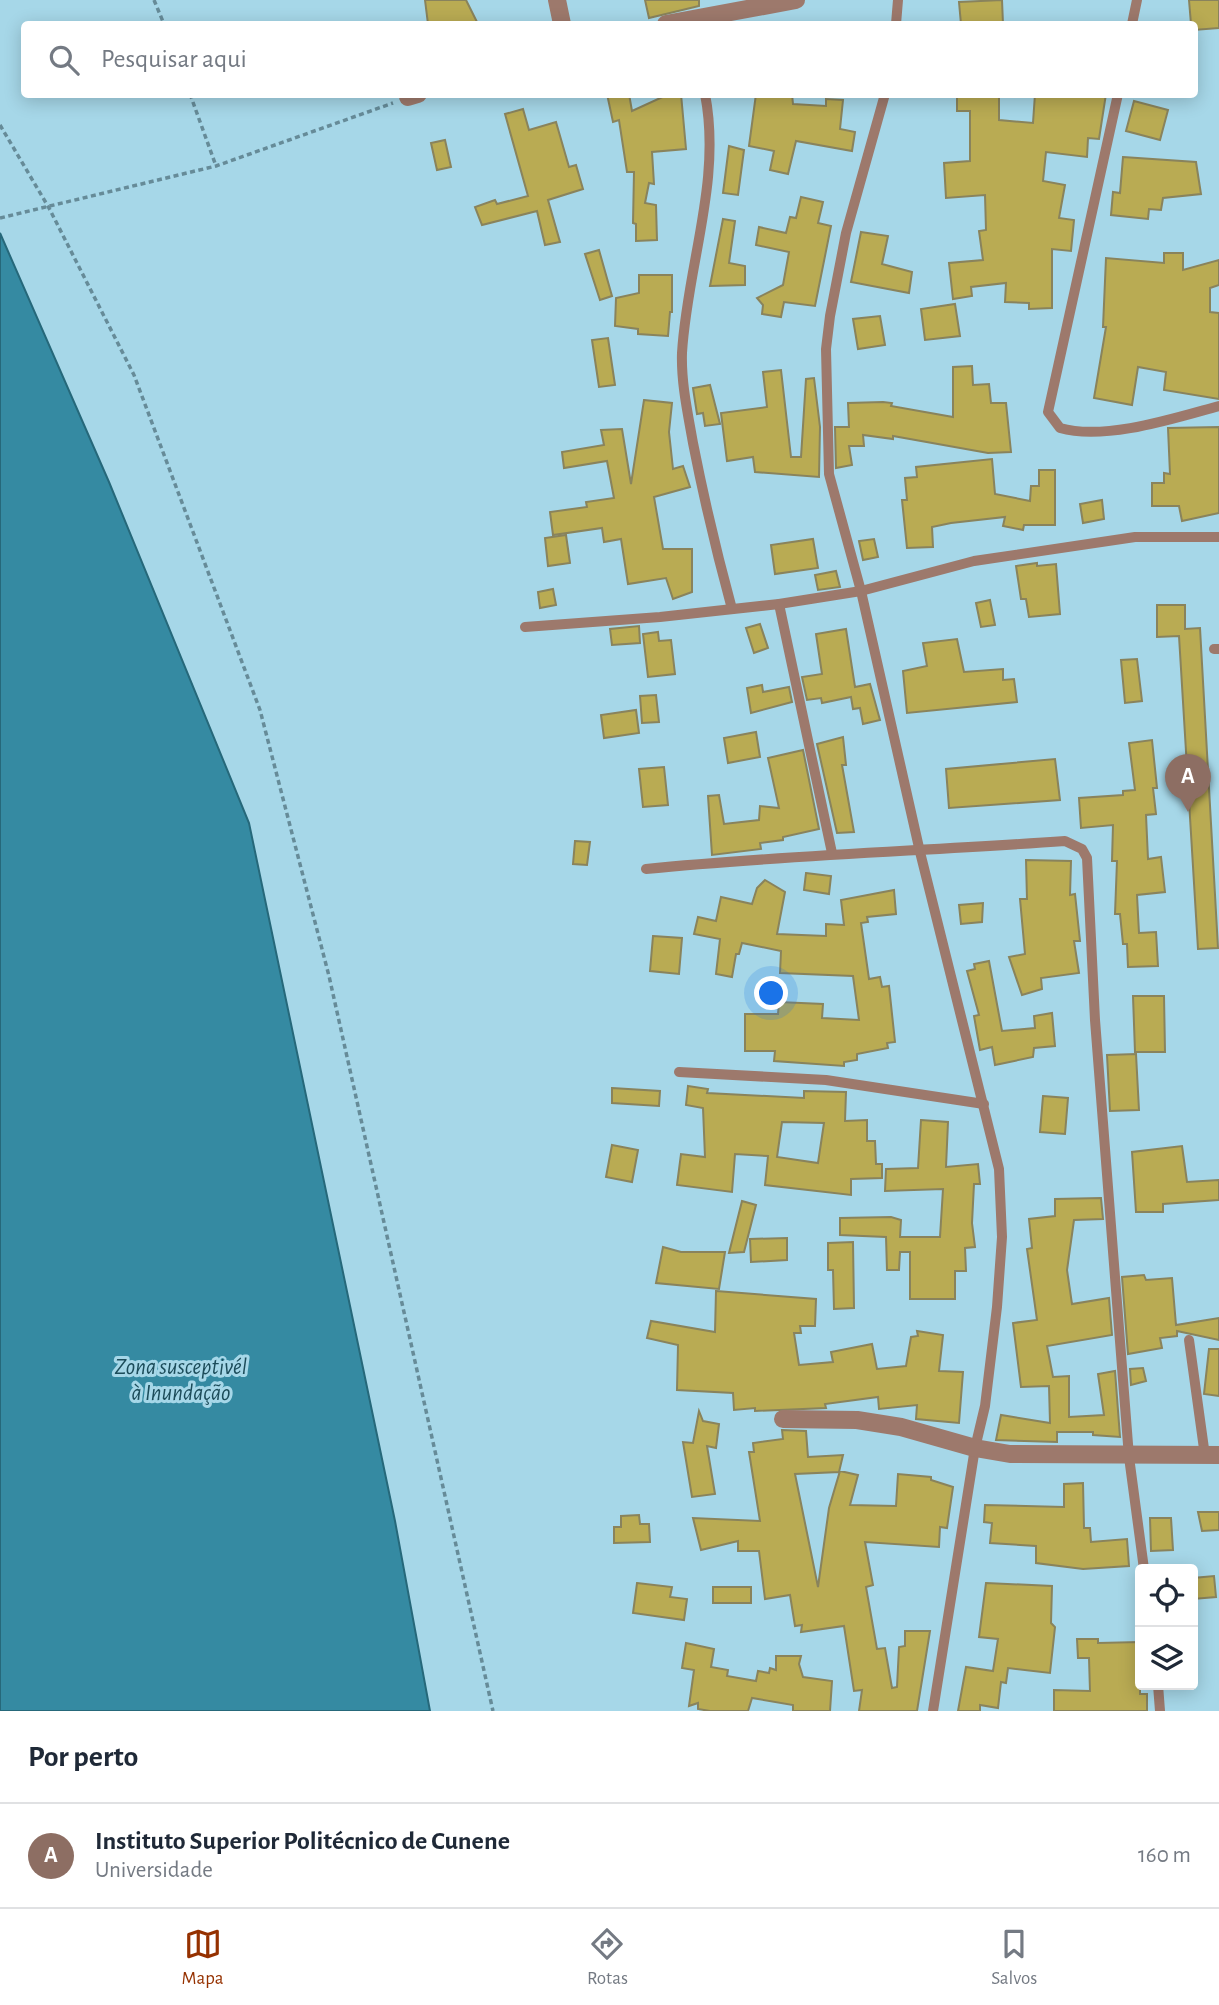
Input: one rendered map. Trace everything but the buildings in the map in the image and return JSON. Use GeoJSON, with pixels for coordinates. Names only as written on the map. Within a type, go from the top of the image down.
{"type":"FeatureCollection","features":[{"type":"Feature","properties":{"kind":"street"},"geometry":{"type":"LineString","coordinates":[[557,0],[561,21]]}},
{"type":"Feature","properties":{"kind":"street"},"geometry":{"type":"LineString","coordinates":[[691,21],[796,0]]}},
{"type":"Feature","properties":{"kind":"street"},"geometry":{"type":"LineString","coordinates":[[783,1419],[834,1418],[879,1424],[1010,1454],[1212,1456]]}},
{"type":"Feature","properties":{"kind":"lane"},"geometry":{"type":"LineString","coordinates":[[897,21],[898,0]]}},
{"type":"Feature","properties":{"kind":"lane"},"geometry":{"type":"LineString","coordinates":[[1133,21],[1137,0]]}},
{"type":"Feature","properties":{"kind":"lane"},"geometry":{"type":"LineString","coordinates":[[705,98],[711,156],[710,185],[691,273],[684,328],[683,380],[701,484],[732,609]]}},
{"type":"Feature","properties":{"kind":"lane"},"geometry":{"type":"LineString","coordinates":[[884,98],[846,233],[826,349],[829,474],[861,591],[920,852],[999,1168],[1002,1237],[985,1406],[975,1448],[933,1711]]}},
{"type":"Feature","properties":{"kind":"lane"},"geometry":{"type":"LineString","coordinates":[[1117,98],[1048,412],[1060,428],[1093,432],[1174,418],[1219,406]]}},
{"type":"Feature","properties":{"kind":"lane"},"geometry":{"type":"LineString","coordinates":[[525,627],[779,604],[861,591],[953,566],[1135,537],[1219,537]]}},
{"type":"Feature","properties":{"kind":"lane"},"geometry":{"type":"LineString","coordinates":[[779,604],[832,853]]}},
{"type":"Feature","properties":{"kind":"lane"},"geometry":{"type":"LineString","coordinates":[[646,869],[832,853],[920,852],[1065,841],[1082,849],[1087,858],[1095,1020],[1127,1393],[1129,1457],[1143,1564]]}},
{"type":"Feature","properties":{"kind":"lane"},"geometry":{"type":"LineString","coordinates":[[679,1073],[826,1080],[984,1104]]}},
{"type":"Feature","properties":{"kind":"lane"},"geometry":{"type":"LineString","coordinates":[[1189,1340],[1212,1456]]}},
{"type":"Feature","properties":{"kind":"lane"},"geometry":{"type":"LineString","coordinates":[[1158,1690],[1160,1711]]}},
{"type":"Feature","properties":{"kind":"path"},"geometry":{"type":"LineString","coordinates":[[153,0],[163,21]]}},
{"type":"Feature","properties":{"kind":"path"},"geometry":{"type":"LineString","coordinates":[[191,98],[216,166]]}},
{"type":"Feature","properties":{"kind":"path"},"geometry":{"type":"LineString","coordinates":[[0,218],[216,166],[407,98]]}},
{"type":"Feature","properties":{"kind":"path"},"geometry":{"type":"LineString","coordinates":[[0,125],[49,208],[134,375],[260,710],[332,990],[493,1711]]}},
{"type":"Feature","properties":{"kind":"water","name":"Zona susceptivél à Inundação"},"geometry":{"type":"Polygon","coordinates":[[[0,233],[109,482],[249,823],[395,1521],[430,1711],[0,1711],[0,233]]]}},
{"type":"Feature","properties":{"kind":"place","name":"Instituto Superior Politécnico de Cunene"},"geometry":{"type":"Point","coordinates":[1188,812]}}]}
